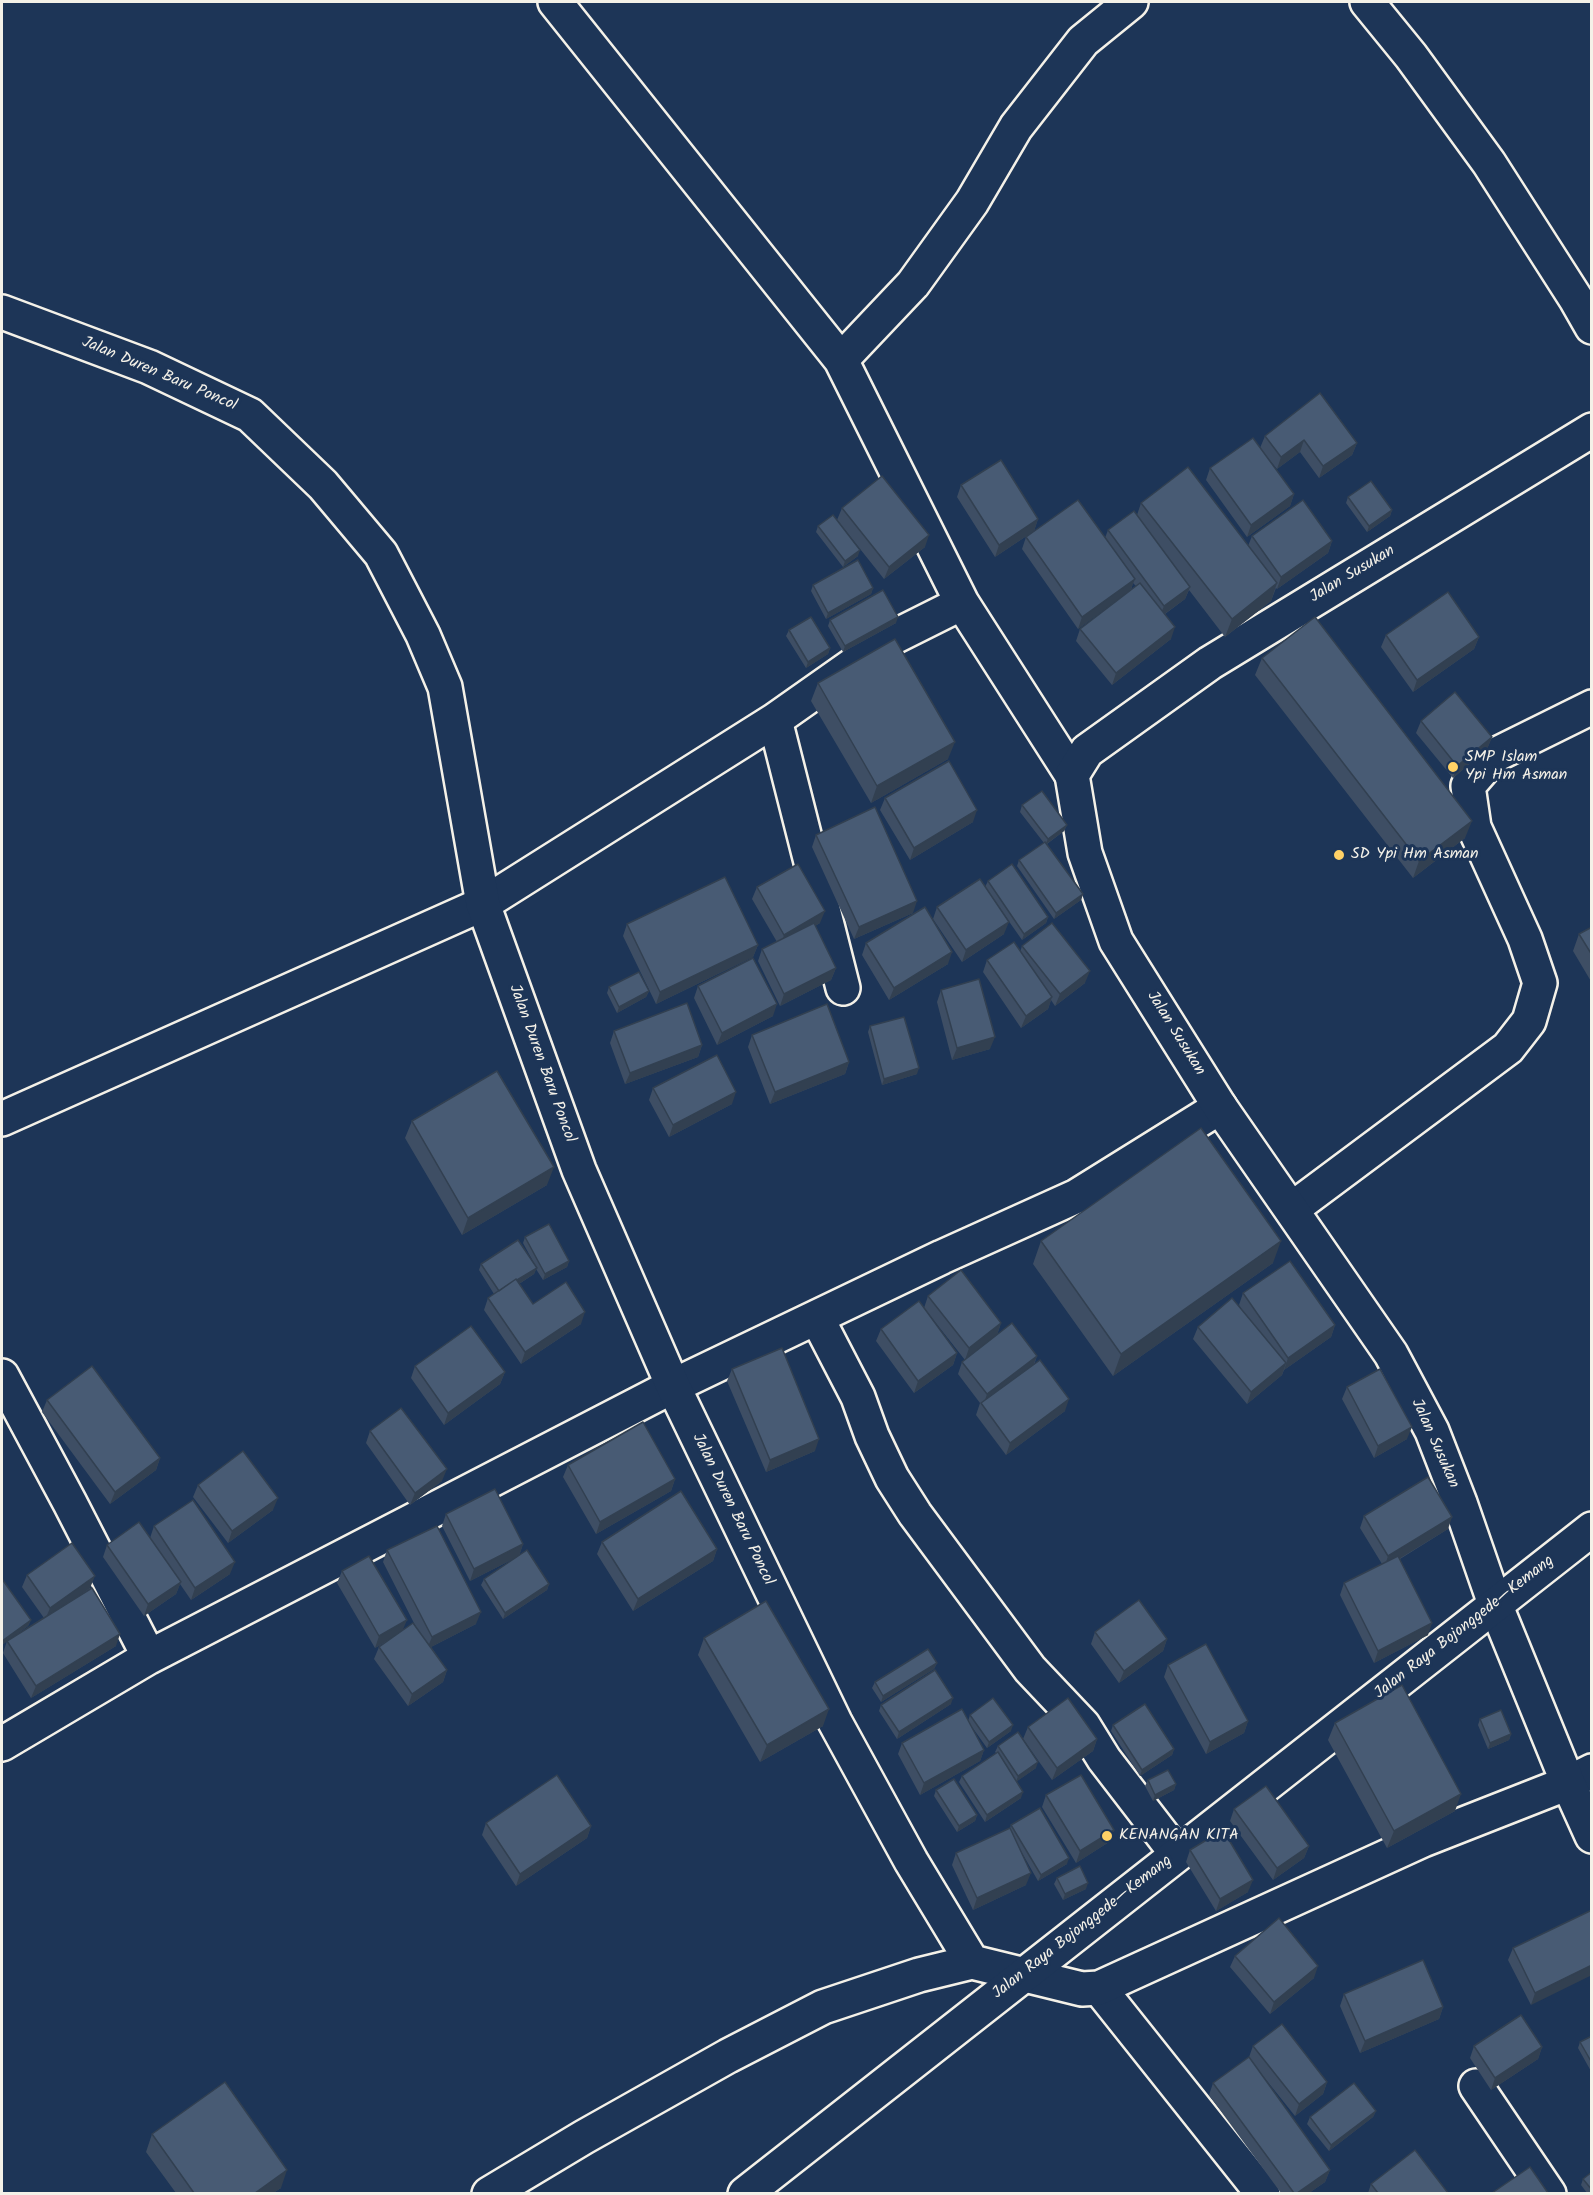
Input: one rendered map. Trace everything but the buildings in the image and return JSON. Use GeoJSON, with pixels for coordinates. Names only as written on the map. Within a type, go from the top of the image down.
{"type":"FeatureCollection","features":[{"type":"Feature","properties":{"kind":"main road"},"geometry":{"type":"LineString","coordinates":[[840,360],[913,284],[972,202],[1016,127],[1083,41],[1131,2]]}},
{"type":"Feature","properties":{"kind":"main road"},"geometry":{"type":"LineString","coordinates":[[1367,2],[1411,56],[1490,163],[1592,327]]}},
{"type":"Feature","properties":{"kind":"main road"},"geometry":{"type":"LineString","coordinates":[[564,5],[840,360],[962,603],[1072,775]]}},
{"type":"Feature","properties":{"kind":"main road","name":"Jalan Duren Baru Poncol"},"geometry":{"type":"LineString","coordinates":[[2,312],[149,368],[250,415],[323,485],[381,554],[423,635],[445,687],[483,904],[579,1170],[673,1386],[835,1722],[911,1861],[972,1962]]}},
{"type":"Feature","properties":{"kind":"main road","name":"Jalan Susukan"},"geometry":{"type":"LineString","coordinates":[[1592,430],[1210,663],[1087,751],[1072,775],[1085,853],[1116,941],[1220,1107],[1391,1354],[1432,1431],[1495,1604],[1580,1777],[1592,1836]]}},
{"type":"Feature","properties":{"kind":"main road"},"geometry":{"type":"LineString","coordinates":[[2,1119],[483,904],[775,720],[890,639],[962,603]]}},
{"type":"Feature","properties":{"kind":"main road"},"geometry":{"type":"LineString","coordinates":[[1292,1209],[1508,1048],[1529,1021],[1540,983],[1525,939],[1474,827],[1468,786],[1495,755],[1592,707]]}},
{"type":"Feature","properties":{"kind":"main road"},"geometry":{"type":"LineString","coordinates":[[775,720],[843,988]]}},
{"type":"Feature","properties":{"kind":"main road"},"geometry":{"type":"LineString","coordinates":[[2,1744],[148,1657],[673,1386],[942,1257],[1077,1196],[1220,1107]]}},
{"type":"Feature","properties":{"kind":"main road"},"geometry":{"type":"LineString","coordinates":[[817,1318],[858,1398],[872,1436],[892,1478],[915,1514],[1030,1669],[1083,1725],[1104,1759],[1177,1854]]}},
{"type":"Feature","properties":{"kind":"main road"},"geometry":{"type":"LineString","coordinates":[[2,1376],[140,1636],[148,1657]]}},
{"type":"Feature","properties":{"kind":"main road","name":"Jalan Raya Bojonggede—Kemang"},"geometry":{"type":"LineString","coordinates":[[745,2193],[1592,1529]]}},
{"type":"Feature","properties":{"kind":"main road"},"geometry":{"type":"LineString","coordinates":[[489,2193],[728,2056],[823,2007],[919,1975],[972,1962],[1082,1989],[1099,1988],[1423,1840],[1580,1777]]}},
{"type":"Feature","properties":{"kind":"main road"},"geometry":{"type":"LineString","coordinates":[[1099,1988],[1263,2193]]}},
{"type":"Feature","properties":{"kind":"main road"},"geometry":{"type":"LineString","coordinates":[[1476,2086],[1549,2193]]}},
{"type":"Feature","properties":{"kind":"place","name":"SMP Islam Ypi Hm Asman"},"geometry":{"type":"Point","coordinates":[1453,767]}},
{"type":"Feature","properties":{"kind":"place","name":"SD Ypi Hm Asman"},"geometry":{"type":"Point","coordinates":[1339,855]}},
{"type":"Feature","properties":{"kind":"place","name":"KENANGAN KITA"},"geometry":{"type":"Point","coordinates":[1107,1836]}}]}
